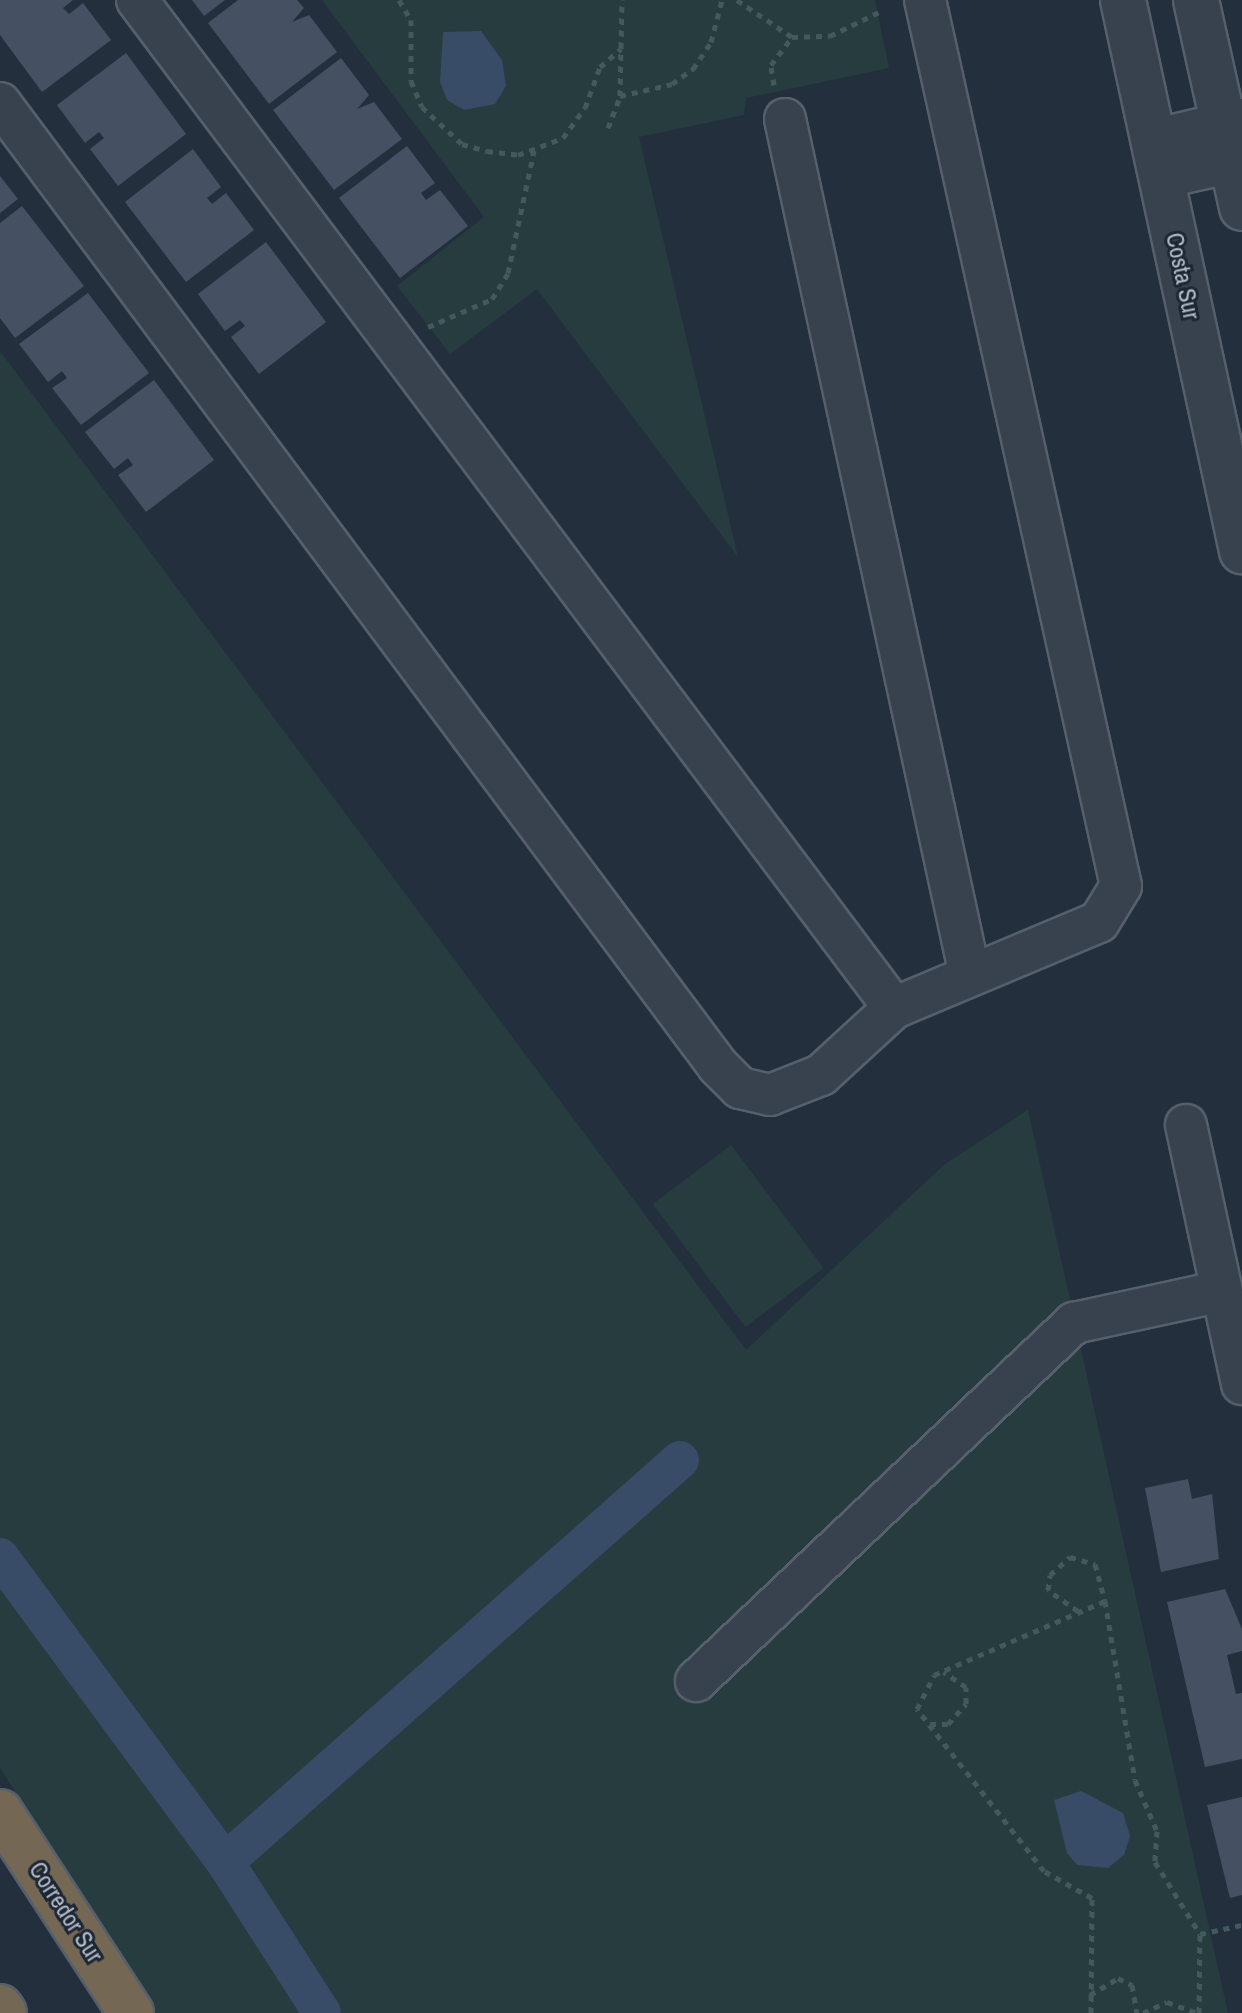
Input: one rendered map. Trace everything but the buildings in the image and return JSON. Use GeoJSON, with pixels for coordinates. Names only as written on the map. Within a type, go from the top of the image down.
{"type":"FeatureCollection","features":[{"type":"Feature","properties":{"kind":"highway","name":"Corredor Sur"},"geometry":{"type":"LineString","coordinates":[[0,1812],[131,2013]]}},
{"type":"Feature","properties":{"kind":"highway"},"geometry":{"type":"LineString","coordinates":[[0,2007],[4,2013]]}},
{"type":"Feature","properties":{"kind":"street"},"geometry":{"type":"LineString","coordinates":[[137,0],[894,1008]]}},
{"type":"Feature","properties":{"kind":"street"},"geometry":{"type":"LineString","coordinates":[[0,103],[729,1077],[770,1095],[797,1089],[894,1008],[969,971],[1099,922],[1121,886],[1121,866],[926,0]]}},
{"type":"Feature","properties":{"kind":"street","name":"Costa Sur"},"geometry":{"type":"LineString","coordinates":[[1123,0],[1242,551]]}},
{"type":"Feature","properties":{"kind":"street"},"geometry":{"type":"LineString","coordinates":[[1196,0],[1235,141],[1242,208]]}},
{"type":"Feature","properties":{"kind":"street"},"geometry":{"type":"LineString","coordinates":[[780,106],[969,971]]}},
{"type":"Feature","properties":{"kind":"street"},"geometry":{"type":"LineString","coordinates":[[1157,159],[1235,141]]}},
{"type":"Feature","properties":{"kind":"street"},"geometry":{"type":"LineString","coordinates":[[1186,1125],[1242,1384]]}},
{"type":"Feature","properties":{"kind":"street"},"geometry":{"type":"LineString","coordinates":[[696,1681],[1074,1323],[1222,1291]]}},
{"type":"Feature","properties":{"kind":"path"},"geometry":{"type":"LineString","coordinates":[[399,0],[411,20],[411,81],[422,107],[462,144],[518,155],[534,151],[576,125],[600,67],[621,49]]}},
{"type":"Feature","properties":{"kind":"path"},"geometry":{"type":"LineString","coordinates":[[608,128],[620,96],[622,0]]}},
{"type":"Feature","properties":{"kind":"path"},"geometry":{"type":"LineString","coordinates":[[620,96],[672,84],[693,69],[711,42],[722,0]]}},
{"type":"Feature","properties":{"kind":"path"},"geometry":{"type":"LineString","coordinates":[[737,0],[792,37],[830,36],[881,11]]}},
{"type":"Feature","properties":{"kind":"path"},"geometry":{"type":"LineString","coordinates":[[780,106],[771,65],[792,37]]}},
{"type":"Feature","properties":{"kind":"path"},"geometry":{"type":"LineString","coordinates":[[419,329],[468,314],[492,299],[508,273],[534,151]]}},
{"type":"Feature","properties":{"kind":"path"},"geometry":{"type":"LineString","coordinates":[[1080,1612],[1048,1590],[1058,1563],[1070,1557],[1095,1564],[1105,1601],[1135,1780],[1157,1831],[1155,1862],[1200,1934],[1198,2013],[1167,2002],[1140,2013],[1132,1985],[1118,1978],[1090,1995]]}},
{"type":"Feature","properties":{"kind":"path"},"geometry":{"type":"LineString","coordinates":[[1091,2013],[1092,1898],[1044,1871],[917,1709],[922,1688],[943,1671],[1105,1601]]}},
{"type":"Feature","properties":{"kind":"path"},"geometry":{"type":"LineString","coordinates":[[930,1724],[948,1724],[966,1704],[966,1687],[943,1671]]}},
{"type":"Feature","properties":{"kind":"path"},"geometry":{"type":"LineString","coordinates":[[1200,1934],[1242,1925]]}},
{"type":"Feature","properties":{"kind":"green space"},"geometry":{"type":"Polygon","coordinates":[[[322,0],[875,0],[889,68],[746,98],[744,115],[639,137],[738,557],[537,289],[450,354],[397,286],[484,217],[322,0]]]}},
{"type":"Feature","properties":{"kind":"green space"},"geometry":{"type":"Polygon","coordinates":[[[0,351],[746,1350],[945,1164],[1028,1110],[1228,2013],[155,2013],[0,1768],[0,351]]]}},
{"type":"Feature","properties":{"kind":"green space"},"geometry":{"type":"Polygon","coordinates":[[[731,1145],[824,1268],[745,1327],[653,1204],[731,1145]]]}},
{"type":"Feature","properties":{"kind":"water"},"geometry":{"type":"Polygon","coordinates":[[[481,31],[502,60],[506,86],[495,104],[464,110],[447,100],[440,82],[443,32],[481,31]]]}},
{"type":"Feature","properties":{"kind":"water"},"geometry":{"type":"Polygon","coordinates":[[[1081,1791],[1123,1813],[1130,1836],[1124,1855],[1108,1868],[1077,1865],[1067,1853],[1054,1800],[1081,1791]]]}},
{"type":"Feature","properties":{"kind":"waterway"},"geometry":{"type":"LineString","coordinates":[[0,1557],[225,1862],[680,1460]]}},
{"type":"Feature","properties":{"kind":"waterway"},"geometry":{"type":"LineString","coordinates":[[225,1862],[322,2013]]}}]}
